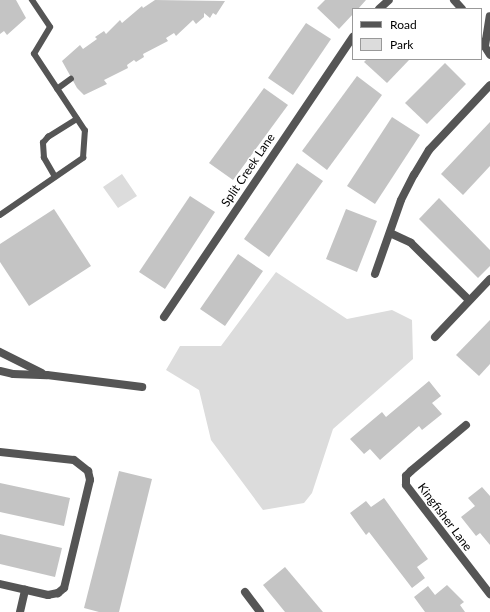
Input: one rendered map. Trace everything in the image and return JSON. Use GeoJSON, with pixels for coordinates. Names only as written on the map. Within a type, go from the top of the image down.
{"type":"FeatureCollection","features":[{"type":"Feature","properties":{"kind":"street"},"geometry":{"type":"LineString","coordinates":[[380,8],[389,0]]}},
{"type":"Feature","properties":{"kind":"street"},"geometry":{"type":"LineString","coordinates":[[454,0],[461,8]]}},
{"type":"Feature","properties":{"kind":"street"},"geometry":{"type":"LineString","coordinates":[[490,16],[483,43],[490,55]]}},
{"type":"Feature","properties":{"kind":"street","name":"Split Creek Lane"},"geometry":{"type":"LineString","coordinates":[[164,317],[352,38]]}},
{"type":"Feature","properties":{"kind":"street"},"geometry":{"type":"LineString","coordinates":[[375,274],[401,200],[429,150],[490,85]]}},
{"type":"Feature","properties":{"kind":"street"},"geometry":{"type":"LineString","coordinates":[[390,233],[411,243],[469,300]]}},
{"type":"Feature","properties":{"kind":"street"},"geometry":{"type":"LineString","coordinates":[[435,337],[490,279]]}},
{"type":"Feature","properties":{"kind":"street"},"geometry":{"type":"LineString","coordinates":[[0,352],[21,365],[47,375]]}},
{"type":"Feature","properties":{"kind":"street"},"geometry":{"type":"LineString","coordinates":[[0,371],[29,376],[47,375],[142,387]]}},
{"type":"Feature","properties":{"kind":"street","name":"Kingfisher Lane"},"geometry":{"type":"LineString","coordinates":[[466,425],[410,471],[406,476],[406,485],[490,594]]}},
{"type":"Feature","properties":{"kind":"street"},"geometry":{"type":"LineString","coordinates":[[0,452],[74,460],[88,471],[89,490],[64,588],[58,593],[48,595],[0,584]]}},
{"type":"Feature","properties":{"kind":"street"},"geometry":{"type":"LineString","coordinates":[[20,612],[25,590]]}},
{"type":"Feature","properties":{"kind":"street"},"geometry":{"type":"LineString","coordinates":[[245,592],[260,612]]}},
{"type":"Feature","properties":{"kind":"lane"},"geometry":{"type":"LineString","coordinates":[[0,215],[83,158],[85,131],[34,54],[50,27],[32,0]]}},
{"type":"Feature","properties":{"kind":"lane"},"geometry":{"type":"LineString","coordinates":[[57,89],[71,79]]}},
{"type":"Feature","properties":{"kind":"lane"},"geometry":{"type":"LineString","coordinates":[[55,177],[44,158],[43,143],[48,137],[77,119]]}},
{"type":"Feature","properties":{"kind":"green space"},"geometry":{"type":"Polygon","coordinates":[[[122,174],[137,196],[118,208],[103,187],[122,174]]]}},
{"type":"Feature","properties":{"kind":"green space"},"geometry":{"type":"Polygon","coordinates":[[[276,272],[347,319],[392,310],[412,320],[413,359],[333,429],[312,493],[304,503],[263,510],[211,440],[199,390],[166,370],[180,346],[221,346],[276,272]]]}},
{"type":"Feature","properties":{"kind":"building"},"geometry":{"type":"Polygon","coordinates":[[[0,0],[16,0],[26,18],[7,35],[4,31],[0,34],[0,0]]]}},
{"type":"Feature","properties":{"kind":"building"},"geometry":{"type":"Polygon","coordinates":[[[155,0],[225,1],[216,15],[213,13],[210,18],[204,13],[204,17],[196,24],[193,20],[176,36],[174,33],[166,38],[168,41],[143,54],[144,57],[136,62],[134,60],[127,65],[128,68],[104,80],[107,84],[84,95],[77,88],[62,61],[80,45],[83,49],[97,39],[95,37],[104,31],[106,34],[120,20],[122,23],[142,6],[143,8],[155,0]]]}},
{"type":"Feature","properties":{"kind":"building"},"geometry":{"type":"Polygon","coordinates":[[[325,0],[366,0],[359,8],[352,8],[352,15],[339,29],[317,8],[325,0]]]}},
{"type":"Feature","properties":{"kind":"building"},"geometry":{"type":"Polygon","coordinates":[[[306,23],[331,39],[293,95],[268,78],[306,23]]]}},
{"type":"Feature","properties":{"kind":"building"},"geometry":{"type":"Polygon","coordinates":[[[366,60],[409,60],[387,83],[364,62],[366,60]]]}},
{"type":"Feature","properties":{"kind":"building"},"geometry":{"type":"Polygon","coordinates":[[[445,63],[466,84],[427,124],[405,103],[445,63]]]}},
{"type":"Feature","properties":{"kind":"building"},"geometry":{"type":"Polygon","coordinates":[[[357,76],[382,95],[327,170],[302,151],[357,76]]]}},
{"type":"Feature","properties":{"kind":"building"},"geometry":{"type":"Polygon","coordinates":[[[264,88],[288,105],[233,180],[209,163],[264,88]]]}},
{"type":"Feature","properties":{"kind":"building"},"geometry":{"type":"Polygon","coordinates":[[[392,117],[420,135],[375,204],[347,186],[392,117]]]}},
{"type":"Feature","properties":{"kind":"building"},"geometry":{"type":"Polygon","coordinates":[[[490,122],[490,166],[463,195],[441,174],[490,122]]]}},
{"type":"Feature","properties":{"kind":"building"},"geometry":{"type":"Polygon","coordinates":[[[297,163],[323,181],[269,257],[244,239],[297,163]]]}},
{"type":"Feature","properties":{"kind":"building"},"geometry":{"type":"Polygon","coordinates":[[[190,196],[215,212],[165,289],[139,272],[190,196]]]}},
{"type":"Feature","properties":{"kind":"building"},"geometry":{"type":"Polygon","coordinates":[[[439,198],[490,250],[490,266],[478,278],[419,219],[439,198]]]}},
{"type":"Feature","properties":{"kind":"building"},"geometry":{"type":"Polygon","coordinates":[[[54,209],[91,266],[29,306],[0,262],[0,244],[54,209]]]}},
{"type":"Feature","properties":{"kind":"building"},"geometry":{"type":"Polygon","coordinates":[[[346,209],[377,221],[357,272],[326,259],[346,209]]]}},
{"type":"Feature","properties":{"kind":"building"},"geometry":{"type":"Polygon","coordinates":[[[238,254],[263,271],[225,326],[200,309],[238,254]]]}},
{"type":"Feature","properties":{"kind":"building"},"geometry":{"type":"Polygon","coordinates":[[[490,320],[490,364],[479,376],[456,355],[490,320]]]}},
{"type":"Feature","properties":{"kind":"building"},"geometry":{"type":"Polygon","coordinates":[[[429,381],[441,396],[432,403],[442,414],[422,430],[419,426],[380,460],[370,449],[364,454],[350,439],[382,412],[386,417],[429,381]]]}},
{"type":"Feature","properties":{"kind":"building"},"geometry":{"type":"Polygon","coordinates":[[[119,471],[152,479],[119,612],[99,612],[84,608],[119,471]]]}},
{"type":"Feature","properties":{"kind":"building"},"geometry":{"type":"Polygon","coordinates":[[[0,483],[70,498],[64,526],[0,512],[0,483]]]}},
{"type":"Feature","properties":{"kind":"building"},"geometry":{"type":"Polygon","coordinates":[[[482,487],[490,496],[490,545],[480,533],[476,536],[461,517],[475,506],[468,498],[482,487]]]}},
{"type":"Feature","properties":{"kind":"building"},"geometry":{"type":"Polygon","coordinates":[[[384,498],[428,559],[417,567],[425,578],[412,588],[369,532],[366,535],[350,513],[366,501],[371,507],[384,498]]]}},
{"type":"Feature","properties":{"kind":"building"},"geometry":{"type":"Polygon","coordinates":[[[0,534],[62,548],[55,577],[0,564],[0,534]]]}},
{"type":"Feature","properties":{"kind":"building"},"geometry":{"type":"Polygon","coordinates":[[[285,567],[323,612],[285,612],[263,585],[285,567]]]}},
{"type":"Feature","properties":{"kind":"building"},"geometry":{"type":"Polygon","coordinates":[[[447,585],[464,602],[460,605],[465,612],[425,612],[414,597],[428,586],[435,595],[447,585]]]}}]}
